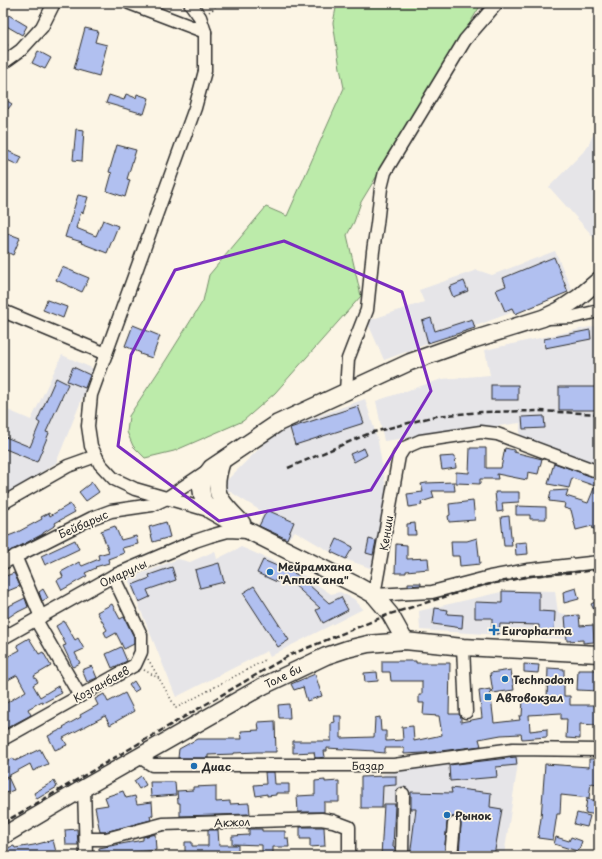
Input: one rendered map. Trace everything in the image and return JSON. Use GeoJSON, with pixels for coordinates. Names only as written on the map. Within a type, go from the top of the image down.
{"type":"FeatureCollection","features":[{"type":"Feature","properties":{"kind":"main road"},"geometry":{"type":"LineString","coordinates":[[405,641],[390,614],[374,595],[212,511],[203,500],[201,488],[203,479],[217,464],[278,423],[410,362],[468,341],[543,318],[560,310],[578,298],[599,280]]}},
{"type":"Feature","properties":{"kind":"main road"},"geometry":{"type":"LineString","coordinates":[[217,464],[217,490],[223,503],[252,532]]}},
{"type":"Feature","properties":{"kind":"main road","name":"Толе би"},"geometry":{"type":"LineString","coordinates":[[3,836],[138,756],[263,686],[326,656],[347,649],[368,644],[405,641],[463,647],[599,654]]}},
{"type":"Feature","properties":{"kind":"street"},"geometry":{"type":"LineString","coordinates":[[3,62],[21,50],[42,27],[54,3]]}},
{"type":"Feature","properties":{"kind":"street"},"geometry":{"type":"LineString","coordinates":[[129,3],[205,32]]}},
{"type":"Feature","properties":{"kind":"street"},"geometry":{"type":"LineString","coordinates":[[190,3],[200,17],[205,32],[205,71],[195,108],[91,395],[88,426],[91,446],[100,464],[114,479],[135,489],[212,511]]}},
{"type":"Feature","properties":{"kind":"street"},"geometry":{"type":"LineString","coordinates":[[346,391],[348,359],[368,310],[373,251],[381,188],[385,172],[466,40],[497,3]]}},
{"type":"Feature","properties":{"kind":"street"},"geometry":{"type":"LineString","coordinates":[[3,311],[106,354]]}},
{"type":"Feature","properties":{"kind":"street"},"geometry":{"type":"LineString","coordinates":[[543,318],[573,317],[599,311]]}},
{"type":"Feature","properties":{"kind":"street","name":"Кенши"},"geometry":{"type":"LineString","coordinates":[[374,595],[399,456],[404,448],[420,441],[481,432],[497,434],[599,472]]}},
{"type":"Feature","properties":{"kind":"street"},"geometry":{"type":"LineString","coordinates":[[3,504],[68,466],[96,456]]}},
{"type":"Feature","properties":{"kind":"street","name":"Бейбарыс"},"geometry":{"type":"LineString","coordinates":[[3,563],[92,518],[111,511],[152,505],[167,498],[217,464]]}},
{"type":"Feature","properties":{"kind":"street","name":"Омарулы"},"geometry":{"type":"LineString","coordinates":[[3,638],[113,576],[195,541],[228,532],[252,532]]}},
{"type":"Feature","properties":{"kind":"street"},"geometry":{"type":"LineString","coordinates":[[15,556],[39,618],[80,696]]}},
{"type":"Feature","properties":{"kind":"street"},"geometry":{"type":"LineString","coordinates":[[374,595],[432,592],[490,577],[528,570],[599,562]]}},
{"type":"Feature","properties":{"kind":"street","name":"Козганбаев"},"geometry":{"type":"LineString","coordinates":[[3,739],[135,665],[141,652],[141,635],[113,576]]}},
{"type":"Feature","properties":{"kind":"street"},"geometry":{"type":"LineString","coordinates":[[463,647],[466,712]]}},
{"type":"Feature","properties":{"kind":"street","name":"Базар"},"geometry":{"type":"LineString","coordinates":[[138,756],[152,765],[394,765],[513,749],[599,750]]}},
{"type":"Feature","properties":{"kind":"street"},"geometry":{"type":"LineString","coordinates":[[84,788],[86,856]]}},
{"type":"Feature","properties":{"kind":"street"},"geometry":{"type":"LineString","coordinates":[[402,856],[403,794]]}},
{"type":"Feature","properties":{"kind":"street","name":"Акжол"},"geometry":{"type":"LineString","coordinates":[[86,839],[106,839],[163,824],[321,819],[333,821],[349,827],[350,856]]}},
{"type":"Feature","properties":{"kind":"street"},"geometry":{"type":"LineString","coordinates":[[451,856],[454,824]]}},
{"type":"Feature","properties":{"kind":"path"},"geometry":{"type":"LineString","coordinates":[[200,17],[214,8],[216,3]]}},
{"type":"Feature","properties":{"kind":"path"},"geometry":{"type":"LineString","coordinates":[[141,652],[150,661],[176,708],[265,660]]}},
{"type":"Feature","properties":{"kind":"path"},"geometry":{"type":"LineString","coordinates":[[135,665],[160,680]]}},
{"type":"Feature","properties":{"kind":"highlighted area"},"geometry":{"type":"Polygon","coordinates":[[[284,241],[402,292],[431,391],[371,490],[219,521],[118,446],[131,355],[175,270],[284,241]]]}},
{"type":"Feature","properties":{"kind":"shaded area"},"geometry":{"type":"Polygon","coordinates":[[[599,122],[599,243],[549,187],[587,148],[599,122]]]}},
{"type":"Feature","properties":{"kind":"shaded area"},"geometry":{"type":"Polygon","coordinates":[[[555,251],[572,290],[384,360],[367,321],[424,302],[419,290],[477,270],[492,275],[555,251]]]}},
{"type":"Feature","properties":{"kind":"shaded area"},"geometry":{"type":"Polygon","coordinates":[[[599,325],[599,465],[544,446],[520,435],[520,423],[384,441],[376,401],[442,379],[490,375],[485,350],[599,325]]]}},
{"type":"Feature","properties":{"kind":"shaded area"},"geometry":{"type":"Polygon","coordinates":[[[62,355],[94,369],[56,463],[3,497],[3,408],[31,420],[62,355]]]}},
{"type":"Feature","properties":{"kind":"shaded area"},"geometry":{"type":"Polygon","coordinates":[[[365,399],[378,441],[386,489],[373,569],[339,557],[295,531],[285,542],[258,523],[264,513],[221,486],[273,435],[298,423],[365,399]]]}},
{"type":"Feature","properties":{"kind":"shaded area"},"geometry":{"type":"Polygon","coordinates":[[[241,547],[297,571],[331,594],[340,592],[354,599],[363,609],[270,657],[267,651],[176,697],[128,579],[178,559],[190,562],[215,551],[217,559],[241,547]]]}},
{"type":"Feature","properties":{"kind":"shaded area"},"geometry":{"type":"Polygon","coordinates":[[[510,590],[555,591],[558,613],[566,614],[566,639],[420,630],[419,611],[510,590]]]}},
{"type":"Feature","properties":{"kind":"shaded area","name":"Рынок"},"geometry":{"type":"Polygon","coordinates":[[[508,755],[519,757],[504,856],[383,856],[383,774],[508,755]]]}},
{"type":"Feature","properties":{"kind":"green space"},"geometry":{"type":"Polygon","coordinates":[[[337,3],[482,3],[361,202],[354,222],[347,235],[361,296],[275,393],[243,421],[174,451],[145,458],[133,446],[127,432],[129,416],[203,301],[209,275],[266,207],[287,216],[344,88],[333,23],[337,3]]]}},
{"type":"Feature","properties":{"kind":"building"},"geometry":{"type":"Polygon","coordinates":[[[7,14],[27,26],[22,35],[3,24],[7,14]]]}},
{"type":"Feature","properties":{"kind":"building"},"geometry":{"type":"Polygon","coordinates":[[[85,28],[98,31],[95,42],[107,45],[99,76],[74,69],[85,28]]]}},
{"type":"Feature","properties":{"kind":"building"},"geometry":{"type":"Polygon","coordinates":[[[38,51],[51,58],[45,69],[32,63],[38,51]]]}},
{"type":"Feature","properties":{"kind":"building"},"geometry":{"type":"Polygon","coordinates":[[[126,94],[136,98],[137,94],[149,98],[144,114],[106,103],[109,95],[124,100],[126,94]]]}},
{"type":"Feature","properties":{"kind":"building"},"geometry":{"type":"Polygon","coordinates":[[[6,100],[12,104],[8,109],[3,106],[6,100]]]}},
{"type":"Feature","properties":{"kind":"building"},"geometry":{"type":"Polygon","coordinates":[[[76,129],[84,130],[82,161],[73,160],[76,129]]]}},
{"type":"Feature","properties":{"kind":"building"},"geometry":{"type":"Polygon","coordinates":[[[117,145],[136,150],[127,179],[130,180],[125,197],[107,191],[112,173],[109,172],[117,145]]]}},
{"type":"Feature","properties":{"kind":"building"},"geometry":{"type":"Polygon","coordinates":[[[3,149],[22,157],[18,165],[3,158],[3,149]]]}},
{"type":"Feature","properties":{"kind":"building"},"geometry":{"type":"Polygon","coordinates":[[[78,195],[88,197],[76,228],[96,236],[103,220],[118,226],[107,253],[81,243],[82,242],[65,237],[78,195]]]}},
{"type":"Feature","properties":{"kind":"building"},"geometry":{"type":"Polygon","coordinates":[[[7,233],[20,238],[13,255],[3,250],[3,242],[7,233]]]}},
{"type":"Feature","properties":{"kind":"building"},"geometry":{"type":"Polygon","coordinates":[[[554,257],[568,292],[515,314],[512,308],[505,311],[496,290],[506,286],[503,278],[554,257]]]}},
{"type":"Feature","properties":{"kind":"building"},"geometry":{"type":"Polygon","coordinates":[[[62,267],[89,278],[82,292],[56,280],[62,267]]]}},
{"type":"Feature","properties":{"kind":"building"},"geometry":{"type":"Polygon","coordinates":[[[464,281],[468,291],[453,297],[449,287],[464,281]]]}},
{"type":"Feature","properties":{"kind":"building"},"geometry":{"type":"Polygon","coordinates":[[[47,300],[67,307],[63,318],[43,310],[47,300]]]}},
{"type":"Feature","properties":{"kind":"building"},"geometry":{"type":"Polygon","coordinates":[[[431,318],[435,331],[472,319],[475,328],[428,343],[422,321],[431,318]]]}},
{"type":"Feature","properties":{"kind":"building"},"geometry":{"type":"Polygon","coordinates":[[[133,325],[160,336],[152,358],[140,354],[141,353],[125,346],[133,325]]]}},
{"type":"Feature","properties":{"kind":"building"},"geometry":{"type":"Polygon","coordinates":[[[590,330],[591,339],[545,348],[544,339],[590,330]]]}},
{"type":"Feature","properties":{"kind":"building"},"geometry":{"type":"Polygon","coordinates":[[[73,367],[90,375],[85,388],[67,381],[73,367]]]}},
{"type":"Feature","properties":{"kind":"building"},"geometry":{"type":"Polygon","coordinates":[[[56,378],[68,384],[46,432],[49,433],[37,462],[3,448],[3,436],[30,447],[40,423],[37,421],[56,378]]]}},
{"type":"Feature","properties":{"kind":"building"},"geometry":{"type":"Polygon","coordinates":[[[491,385],[518,385],[518,400],[491,400],[491,385]]]}},
{"type":"Feature","properties":{"kind":"building"},"geometry":{"type":"Polygon","coordinates":[[[559,387],[599,387],[599,410],[559,410],[559,387]]]}},
{"type":"Feature","properties":{"kind":"building"},"geometry":{"type":"Polygon","coordinates":[[[358,406],[364,423],[295,445],[290,428],[358,406]]]}},
{"type":"Feature","properties":{"kind":"building"},"geometry":{"type":"Polygon","coordinates":[[[544,416],[545,428],[523,429],[522,417],[544,416]]]}},
{"type":"Feature","properties":{"kind":"building"},"geometry":{"type":"Polygon","coordinates":[[[364,448],[367,455],[354,462],[350,454],[364,448]]]}},
{"type":"Feature","properties":{"kind":"building"},"geometry":{"type":"Polygon","coordinates":[[[470,448],[486,448],[486,468],[501,468],[505,448],[514,450],[514,452],[542,459],[538,474],[528,472],[527,480],[497,474],[498,479],[480,479],[480,484],[456,483],[456,472],[469,473],[470,448]]]}},
{"type":"Feature","properties":{"kind":"building"},"geometry":{"type":"Polygon","coordinates":[[[455,456],[456,468],[442,470],[440,457],[455,456]]]}},
{"type":"Feature","properties":{"kind":"building"},"geometry":{"type":"Polygon","coordinates":[[[554,463],[599,479],[599,528],[593,529],[592,526],[576,530],[571,510],[564,508],[565,503],[549,501],[551,491],[568,490],[566,496],[588,503],[595,486],[572,478],[569,488],[548,484],[554,463]]]}},
{"type":"Feature","properties":{"kind":"building"},"geometry":{"type":"Polygon","coordinates":[[[92,482],[99,492],[86,501],[79,492],[92,482]]]}},
{"type":"Feature","properties":{"kind":"building"},"geometry":{"type":"Polygon","coordinates":[[[454,482],[455,491],[432,491],[434,498],[421,502],[422,505],[409,507],[407,494],[423,492],[421,484],[454,482]]]}},
{"type":"Feature","properties":{"kind":"building"},"geometry":{"type":"Polygon","coordinates":[[[495,492],[519,492],[519,502],[502,503],[503,511],[497,512],[495,492]]]}},
{"type":"Feature","properties":{"kind":"building"},"geometry":{"type":"Polygon","coordinates":[[[473,501],[475,520],[449,522],[449,504],[473,501]]]}},
{"type":"Feature","properties":{"kind":"building"},"geometry":{"type":"Polygon","coordinates":[[[70,504],[75,512],[55,523],[56,525],[43,534],[3,555],[3,538],[42,519],[41,517],[49,513],[50,516],[70,504]]]}},
{"type":"Feature","properties":{"kind":"building"},"geometry":{"type":"Polygon","coordinates":[[[516,506],[546,507],[546,519],[530,519],[530,515],[516,515],[516,506]]]}},
{"type":"Feature","properties":{"kind":"building"},"geometry":{"type":"Polygon","coordinates":[[[267,510],[294,522],[287,539],[259,526],[267,510]]]}},
{"type":"Feature","properties":{"kind":"building"},"geometry":{"type":"Polygon","coordinates":[[[509,516],[512,546],[504,546],[501,517],[509,516]]]}},
{"type":"Feature","properties":{"kind":"building"},"geometry":{"type":"Polygon","coordinates":[[[166,522],[170,537],[153,542],[149,527],[166,522]]]}},
{"type":"Feature","properties":{"kind":"building"},"geometry":{"type":"Polygon","coordinates":[[[415,523],[416,535],[407,535],[407,524],[415,523]]]}},
{"type":"Feature","properties":{"kind":"building"},"geometry":{"type":"Polygon","coordinates":[[[115,526],[121,540],[136,536],[138,544],[122,548],[124,553],[108,559],[109,563],[95,567],[96,568],[85,573],[87,576],[62,590],[57,580],[63,577],[61,572],[79,562],[82,566],[99,559],[98,555],[109,552],[101,531],[115,526]]]}},
{"type":"Feature","properties":{"kind":"building"},"geometry":{"type":"Polygon","coordinates":[[[477,538],[480,564],[460,566],[459,556],[452,556],[451,541],[467,541],[477,538]]]}},
{"type":"Feature","properties":{"kind":"building"},"geometry":{"type":"Polygon","coordinates":[[[337,539],[353,547],[346,559],[331,552],[337,539]]]}},
{"type":"Feature","properties":{"kind":"building"},"geometry":{"type":"Polygon","coordinates":[[[369,539],[376,541],[373,555],[366,553],[369,539]]]}},
{"type":"Feature","properties":{"kind":"building"},"geometry":{"type":"Polygon","coordinates":[[[75,540],[79,549],[45,565],[41,556],[75,540]]]}},
{"type":"Feature","properties":{"kind":"building"},"geometry":{"type":"Polygon","coordinates":[[[527,542],[528,554],[516,555],[515,543],[527,542]]]}},
{"type":"Feature","properties":{"kind":"building"},"geometry":{"type":"Polygon","coordinates":[[[396,544],[407,545],[407,559],[428,558],[429,569],[406,571],[406,573],[395,573],[396,544]]]}},
{"type":"Feature","properties":{"kind":"building"},"geometry":{"type":"Polygon","coordinates":[[[263,560],[298,575],[329,603],[341,597],[348,610],[323,623],[316,610],[320,608],[292,583],[280,577],[277,582],[257,573],[263,560]]]}},
{"type":"Feature","properties":{"kind":"building"},"geometry":{"type":"Polygon","coordinates":[[[219,563],[224,582],[200,588],[195,570],[219,563]]]}},
{"type":"Feature","properties":{"kind":"building"},"geometry":{"type":"Polygon","coordinates":[[[172,567],[176,580],[147,590],[150,597],[139,602],[132,585],[150,578],[149,575],[172,567]]]}},
{"type":"Feature","properties":{"kind":"building"},"geometry":{"type":"Polygon","coordinates":[[[14,573],[20,586],[3,593],[3,577],[14,573]]]}},
{"type":"Feature","properties":{"kind":"building"},"geometry":{"type":"Polygon","coordinates":[[[408,583],[421,583],[421,585],[408,586],[408,583]]]}},
{"type":"Feature","properties":{"kind":"building"},"geometry":{"type":"Polygon","coordinates":[[[254,586],[289,640],[278,647],[243,593],[254,586]]]}},
{"type":"Feature","properties":{"kind":"building"},"geometry":{"type":"Polygon","coordinates":[[[576,588],[579,599],[564,603],[563,592],[576,588]]]}},
{"type":"Feature","properties":{"kind":"building"},"geometry":{"type":"Polygon","coordinates":[[[43,589],[48,598],[42,601],[39,592],[43,589]]]}},
{"type":"Feature","properties":{"kind":"building"},"geometry":{"type":"Polygon","coordinates":[[[502,591],[539,592],[539,611],[555,612],[554,633],[539,633],[539,625],[500,624],[499,634],[492,634],[492,618],[475,618],[475,602],[502,603],[502,591]]]}},
{"type":"Feature","properties":{"kind":"building"},"geometry":{"type":"Polygon","coordinates":[[[25,598],[28,607],[18,611],[6,619],[3,615],[3,609],[25,598]]]}},
{"type":"Feature","properties":{"kind":"building"},"geometry":{"type":"Polygon","coordinates":[[[599,600],[599,620],[591,604],[599,600]]]}},
{"type":"Feature","properties":{"kind":"building"},"geometry":{"type":"Polygon","coordinates":[[[112,604],[120,619],[124,617],[134,637],[134,644],[124,649],[116,633],[107,638],[104,632],[107,630],[97,612],[112,604]]]}},
{"type":"Feature","properties":{"kind":"building"},"geometry":{"type":"Polygon","coordinates":[[[435,608],[448,610],[447,614],[463,615],[462,628],[433,624],[435,608]]]}},
{"type":"Feature","properties":{"kind":"building"},"geometry":{"type":"Polygon","coordinates":[[[579,615],[580,626],[593,625],[594,642],[583,643],[583,640],[567,641],[565,616],[579,615]]]}},
{"type":"Feature","properties":{"kind":"building"},"geometry":{"type":"Polygon","coordinates":[[[64,621],[75,640],[78,638],[84,649],[75,653],[80,663],[73,667],[63,646],[66,645],[56,626],[64,621]]]}},
{"type":"Feature","properties":{"kind":"building"},"geometry":{"type":"Polygon","coordinates":[[[29,638],[39,654],[43,652],[51,666],[34,676],[38,682],[33,685],[40,697],[58,686],[62,693],[43,703],[42,701],[28,709],[31,715],[3,730],[3,705],[26,691],[17,675],[8,680],[3,671],[3,659],[20,650],[17,645],[29,638]]]}},
{"type":"Feature","properties":{"kind":"building"},"geometry":{"type":"Polygon","coordinates":[[[121,647],[127,661],[112,668],[106,654],[121,647]]]}},
{"type":"Feature","properties":{"kind":"building"},"geometry":{"type":"Polygon","coordinates":[[[382,661],[450,663],[449,714],[459,714],[461,717],[461,722],[482,718],[479,691],[490,689],[494,723],[520,720],[519,716],[522,716],[523,699],[547,699],[548,668],[564,669],[564,696],[570,696],[570,705],[597,705],[597,725],[580,724],[580,739],[566,738],[567,719],[561,719],[561,713],[529,715],[530,731],[547,729],[547,737],[522,739],[521,734],[501,735],[479,739],[481,746],[424,753],[404,754],[404,748],[385,748],[385,753],[327,748],[327,751],[324,751],[325,757],[315,758],[314,752],[293,753],[293,741],[331,741],[331,723],[335,722],[334,716],[341,716],[341,738],[374,737],[375,718],[380,717],[381,731],[386,731],[386,741],[403,740],[402,727],[413,726],[414,741],[442,735],[439,716],[423,715],[424,703],[419,703],[419,695],[422,695],[422,681],[391,681],[390,672],[382,672],[382,661]]]}},
{"type":"Feature","properties":{"kind":"building"},"geometry":{"type":"Polygon","coordinates":[[[524,664],[539,665],[538,673],[524,672],[524,664]]]}},
{"type":"Feature","properties":{"kind":"building"},"geometry":{"type":"Polygon","coordinates":[[[92,666],[97,678],[87,682],[82,670],[92,666]]]}},
{"type":"Feature","properties":{"kind":"building"},"geometry":{"type":"Polygon","coordinates":[[[511,670],[514,690],[493,693],[490,673],[511,670]]]}},
{"type":"Feature","properties":{"kind":"building"},"geometry":{"type":"Polygon","coordinates":[[[578,670],[599,670],[599,691],[577,690],[578,670]]]}},
{"type":"Feature","properties":{"kind":"building"},"geometry":{"type":"Polygon","coordinates":[[[377,672],[378,681],[365,682],[364,673],[377,672]]]}},
{"type":"Feature","properties":{"kind":"building"},"geometry":{"type":"Polygon","coordinates":[[[315,674],[322,696],[307,701],[303,687],[294,690],[291,684],[315,674]]]}},
{"type":"Feature","properties":{"kind":"building"},"geometry":{"type":"Polygon","coordinates":[[[134,681],[139,689],[134,692],[129,685],[134,681]]]}},
{"type":"Feature","properties":{"kind":"building"},"geometry":{"type":"Polygon","coordinates":[[[125,693],[134,711],[110,725],[105,716],[63,738],[67,745],[55,750],[48,736],[64,728],[63,727],[81,717],[80,715],[98,705],[95,699],[104,694],[108,702],[125,693]]]}},
{"type":"Feature","properties":{"kind":"building"},"geometry":{"type":"Polygon","coordinates":[[[289,704],[290,718],[279,718],[278,705],[289,704]]]}},
{"type":"Feature","properties":{"kind":"building"},"geometry":{"type":"Polygon","coordinates":[[[275,721],[276,752],[208,755],[208,758],[178,758],[179,749],[197,739],[242,739],[241,731],[259,730],[258,722],[275,721]]]}},
{"type":"Feature","properties":{"kind":"building"},"geometry":{"type":"Polygon","coordinates":[[[40,749],[48,764],[33,771],[30,764],[6,777],[3,770],[3,764],[13,758],[15,761],[40,749]]]}},
{"type":"Feature","properties":{"kind":"building"},"geometry":{"type":"Polygon","coordinates":[[[516,757],[517,765],[496,767],[497,777],[450,781],[449,765],[516,757]]]}},
{"type":"Feature","properties":{"kind":"building"},"geometry":{"type":"Polygon","coordinates":[[[589,759],[599,759],[597,784],[591,783],[589,798],[561,795],[560,814],[557,814],[553,840],[538,838],[545,764],[589,767],[589,759]]]}},
{"type":"Feature","properties":{"kind":"building"},"geometry":{"type":"Polygon","coordinates":[[[265,772],[274,772],[275,784],[289,784],[289,793],[256,796],[254,785],[266,784],[265,772]]]}},
{"type":"Feature","properties":{"kind":"building"},"geometry":{"type":"Polygon","coordinates":[[[141,776],[146,785],[139,789],[134,781],[141,776]]]}},
{"type":"Feature","properties":{"kind":"building"},"geometry":{"type":"Polygon","coordinates":[[[396,776],[396,785],[383,786],[382,808],[361,808],[361,777],[396,776]]]}},
{"type":"Feature","properties":{"kind":"building"},"geometry":{"type":"Polygon","coordinates":[[[8,777],[14,790],[3,794],[3,780],[8,777]]]}},
{"type":"Feature","properties":{"kind":"building"},"geometry":{"type":"Polygon","coordinates":[[[325,780],[325,782],[339,781],[339,802],[324,802],[324,812],[298,812],[297,796],[315,795],[315,781],[325,780]]]}},
{"type":"Feature","properties":{"kind":"building"},"geometry":{"type":"Polygon","coordinates":[[[54,781],[57,787],[37,799],[34,793],[54,781]]]}},
{"type":"Feature","properties":{"kind":"building"},"geometry":{"type":"Polygon","coordinates":[[[150,782],[175,782],[176,795],[151,797],[150,782]]]}},
{"type":"Feature","properties":{"kind":"building"},"geometry":{"type":"Polygon","coordinates":[[[216,786],[216,802],[230,801],[230,804],[249,803],[250,814],[180,816],[180,803],[178,803],[177,791],[193,790],[193,787],[216,786]]]}},
{"type":"Feature","properties":{"kind":"building"},"geometry":{"type":"Polygon","coordinates":[[[451,788],[491,793],[490,807],[502,809],[494,856],[459,856],[461,824],[459,818],[451,817],[447,823],[444,856],[410,856],[416,809],[411,809],[411,792],[452,793],[451,788]]]}},
{"type":"Feature","properties":{"kind":"building"},"geometry":{"type":"Polygon","coordinates":[[[123,791],[126,798],[135,796],[137,804],[152,802],[153,816],[150,816],[151,820],[100,832],[95,807],[108,805],[105,797],[123,791]]]}},
{"type":"Feature","properties":{"kind":"building"},"geometry":{"type":"Polygon","coordinates":[[[587,799],[599,801],[598,815],[585,813],[587,799]]]}},
{"type":"Feature","properties":{"kind":"building"},"geometry":{"type":"Polygon","coordinates":[[[384,804],[395,804],[393,847],[395,847],[395,856],[381,856],[384,804]]]}},
{"type":"Feature","properties":{"kind":"building"},"geometry":{"type":"Polygon","coordinates":[[[577,813],[590,816],[587,827],[574,824],[577,813]]]}},
{"type":"Feature","properties":{"kind":"building"},"geometry":{"type":"Polygon","coordinates":[[[300,827],[324,827],[325,846],[310,847],[310,839],[300,839],[300,827]]]}},
{"type":"Feature","properties":{"kind":"building"},"geometry":{"type":"Polygon","coordinates":[[[77,829],[78,845],[66,845],[65,830],[77,829]]]}},
{"type":"Feature","properties":{"kind":"building"},"geometry":{"type":"Polygon","coordinates":[[[249,829],[262,829],[262,831],[285,831],[285,838],[288,838],[289,847],[273,847],[273,854],[262,854],[262,845],[232,844],[232,836],[249,835],[249,829]]]}},
{"type":"Feature","properties":{"kind":"building"},"geometry":{"type":"Polygon","coordinates":[[[208,830],[218,830],[219,845],[238,845],[238,856],[185,856],[185,842],[192,842],[192,846],[208,846],[208,830]]]}},
{"type":"Feature","properties":{"kind":"building"},"geometry":{"type":"Polygon","coordinates":[[[155,834],[156,850],[133,852],[134,856],[99,856],[99,848],[143,840],[143,837],[155,834]]]}},
{"type":"Feature","properties":{"kind":"building"},"geometry":{"type":"Polygon","coordinates":[[[556,837],[569,841],[571,837],[582,841],[579,850],[577,851],[554,844],[556,837]]]}},
{"type":"Feature","properties":{"kind":"building"},"geometry":{"type":"Polygon","coordinates":[[[53,840],[57,856],[4,856],[3,849],[14,846],[15,848],[34,845],[53,840]]]}},
{"type":"Feature","properties":{"kind":"railway"},"geometry":{"type":"LineString","coordinates":[[288,468],[370,433],[436,416],[481,412],[540,411],[599,414]]}},
{"type":"Feature","properties":{"kind":"railway"},"geometry":{"type":"LineString","coordinates":[[3,823],[290,655],[390,614],[476,587],[530,576],[599,570]]}},
{"type":"Feature","properties":{"kind":"place","name":"Мейрамхана \"Аппак ана\""},"geometry":{"type":"Point","coordinates":[270,572]}},
{"type":"Feature","properties":{"kind":"place","name":"Europharma"},"geometry":{"type":"Point","coordinates":[494,630]}},
{"type":"Feature","properties":{"kind":"place","name":"Technodom"},"geometry":{"type":"Point","coordinates":[505,679]}},
{"type":"Feature","properties":{"kind":"place","name":"Автовокзал"},"geometry":{"type":"Point","coordinates":[488,697]}},
{"type":"Feature","properties":{"kind":"place","name":"Диас"},"geometry":{"type":"Point","coordinates":[194,766]}},
{"type":"Feature","properties":{"kind":"place","name":"Рынок"},"geometry":{"type":"Point","coordinates":[447,815]}}]}
